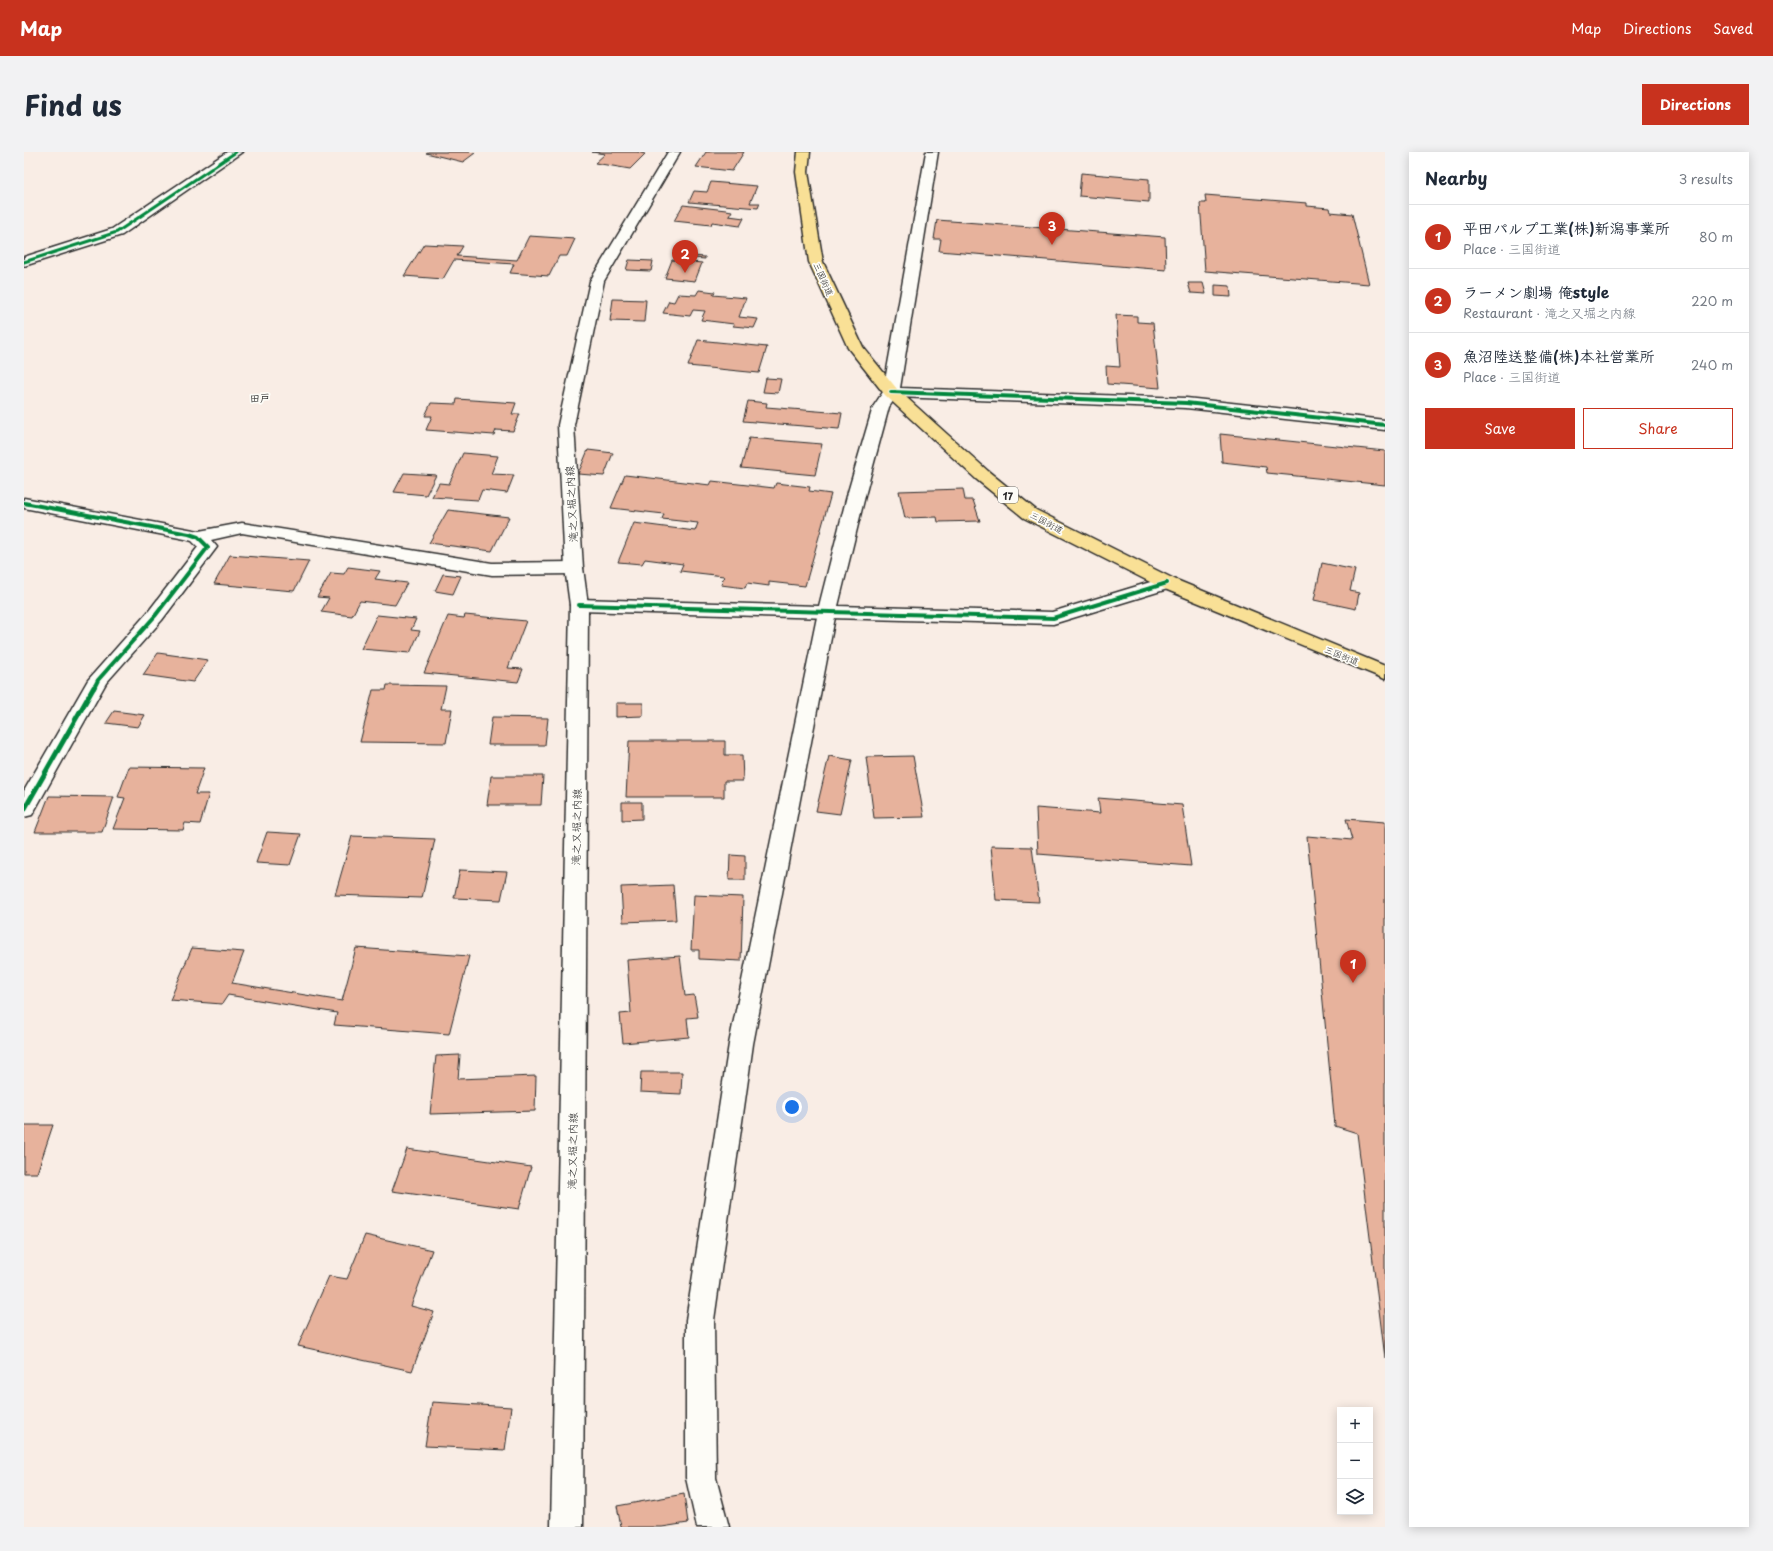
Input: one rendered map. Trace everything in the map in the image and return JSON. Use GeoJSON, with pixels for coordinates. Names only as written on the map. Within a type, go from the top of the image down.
{"type":"FeatureCollection","features":[{"type":"Feature","properties":{"kind":"highway","name":"三国街道"},"geometry":{"type":"LineString","coordinates":[[804,152],[802,172],[816,262],[856,348],[891,392],[982,475],[1030,514],[1167,583],[1385,673]]}},
{"type":"Feature","properties":{"kind":"street"},"geometry":{"type":"LineString","coordinates":[[24,262],[117,232],[236,152]]}},
{"type":"Feature","properties":{"kind":"street","name":"滝之又堀之内線"},"geometry":{"type":"LineString","coordinates":[[567,1527],[579,605],[574,568],[566,425],[597,282],[674,152]]}},
{"type":"Feature","properties":{"kind":"street"},"geometry":{"type":"LineString","coordinates":[[713,1527],[701,1478],[700,1320],[741,1044],[827,612],[857,492],[877,423],[882,407],[891,392],[932,152]]}},
{"type":"Feature","properties":{"kind":"street"},"geometry":{"type":"LineString","coordinates":[[891,392],[1186,403],[1385,425]]}},
{"type":"Feature","properties":{"kind":"street"},"geometry":{"type":"LineString","coordinates":[[24,503],[198,537],[242,528],[492,569],[574,568]]}},
{"type":"Feature","properties":{"kind":"street"},"geometry":{"type":"LineString","coordinates":[[24,810],[98,680],[155,616],[208,547],[198,537]]}},
{"type":"Feature","properties":{"kind":"street"},"geometry":{"type":"LineString","coordinates":[[579,605],[1053,618],[1167,583]]}},
{"type":"Feature","properties":{"kind":"building"},"geometry":{"type":"Polygon","coordinates":[[[592,152],[637,152],[645,154],[630,169],[595,163],[605,154],[592,152]]]}},
{"type":"Feature","properties":{"kind":"building"},"geometry":{"type":"Polygon","coordinates":[[[706,152],[744,152],[732,171],[696,167],[706,152]]]}},
{"type":"Feature","properties":{"kind":"building"},"geometry":{"type":"Polygon","coordinates":[[[426,153],[475,153],[463,162],[426,153]]]}},
{"type":"Feature","properties":{"kind":"building"},"geometry":{"type":"Polygon","coordinates":[[[1081,173],[1149,179],[1149,202],[1079,196],[1081,173]]]}},
{"type":"Feature","properties":{"kind":"building"},"geometry":{"type":"Polygon","coordinates":[[[711,182],[757,186],[750,203],[760,203],[758,208],[689,202],[694,191],[707,192],[711,182]]]}},
{"type":"Feature","properties":{"kind":"building"},"geometry":{"type":"Polygon","coordinates":[[[1205,195],[1307,203],[1307,206],[1329,208],[1330,212],[1352,214],[1369,284],[1205,271],[1200,203],[1206,203],[1205,195]]]}},
{"type":"Feature","properties":{"kind":"building"},"geometry":{"type":"Polygon","coordinates":[[[683,205],[732,211],[729,216],[744,218],[740,226],[712,222],[711,225],[674,221],[683,205]]]}},
{"type":"Feature","properties":{"kind":"building"},"geometry":{"type":"Polygon","coordinates":[[[937,220],[1165,237],[1166,270],[939,251],[941,239],[934,239],[937,220]]]}},
{"type":"Feature","properties":{"kind":"building"},"geometry":{"type":"Polygon","coordinates":[[[529,236],[575,239],[567,256],[559,256],[549,276],[510,273],[514,264],[454,260],[443,279],[404,276],[424,244],[463,246],[457,256],[517,260],[529,236]]]}},
{"type":"Feature","properties":{"kind":"building"},"geometry":{"type":"Polygon","coordinates":[[[681,255],[705,257],[705,259],[680,257],[681,255]]]}},
{"type":"Feature","properties":{"kind":"building"},"geometry":{"type":"Polygon","coordinates":[[[629,260],[653,261],[651,271],[626,270],[629,260]]]}},
{"type":"Feature","properties":{"kind":"building"},"geometry":{"type":"Polygon","coordinates":[[[672,260],[702,263],[695,281],[665,278],[672,260]]]}},
{"type":"Feature","properties":{"kind":"building"},"geometry":{"type":"Polygon","coordinates":[[[1188,283],[1203,283],[1206,294],[1191,293],[1188,283]]]}},
{"type":"Feature","properties":{"kind":"building"},"geometry":{"type":"Polygon","coordinates":[[[1215,285],[1230,286],[1231,297],[1215,296],[1215,285]]]}},
{"type":"Feature","properties":{"kind":"building"},"geometry":{"type":"Polygon","coordinates":[[[699,290],[715,292],[713,295],[746,298],[739,317],[758,319],[754,328],[701,320],[705,311],[693,310],[690,316],[663,313],[669,301],[674,302],[678,294],[696,295],[699,290]]]}},
{"type":"Feature","properties":{"kind":"building"},"geometry":{"type":"Polygon","coordinates":[[[613,299],[646,300],[644,322],[610,321],[613,299]]]}},
{"type":"Feature","properties":{"kind":"building"},"geometry":{"type":"Polygon","coordinates":[[[1116,315],[1137,316],[1137,322],[1153,323],[1160,388],[1107,384],[1106,366],[1120,367],[1116,315]]]}},
{"type":"Feature","properties":{"kind":"building"},"geometry":{"type":"Polygon","coordinates":[[[698,340],[767,347],[759,373],[688,366],[698,340]]]}},
{"type":"Feature","properties":{"kind":"building"},"geometry":{"type":"Polygon","coordinates":[[[766,378],[781,379],[778,393],[763,392],[766,378]]]}},
{"type":"Feature","properties":{"kind":"building"},"geometry":{"type":"Polygon","coordinates":[[[457,399],[516,403],[512,414],[520,414],[513,431],[496,430],[494,435],[426,430],[432,416],[425,416],[431,403],[456,404],[457,399]]]}},
{"type":"Feature","properties":{"kind":"building"},"geometry":{"type":"Polygon","coordinates":[[[748,401],[767,403],[766,407],[842,413],[839,429],[743,421],[748,401]]]}},
{"type":"Feature","properties":{"kind":"building"},"geometry":{"type":"Polygon","coordinates":[[[1220,434],[1385,451],[1385,485],[1267,473],[1266,467],[1222,462],[1220,434]]]}},
{"type":"Feature","properties":{"kind":"building"},"geometry":{"type":"Polygon","coordinates":[[[749,438],[822,444],[815,475],[741,468],[749,438]]]}},
{"type":"Feature","properties":{"kind":"building"},"geometry":{"type":"Polygon","coordinates":[[[588,450],[613,453],[604,476],[578,474],[588,450]]]}},
{"type":"Feature","properties":{"kind":"building"},"geometry":{"type":"Polygon","coordinates":[[[463,453],[498,456],[491,474],[514,475],[507,493],[482,490],[478,500],[432,497],[439,483],[449,484],[463,453]]]}},
{"type":"Feature","properties":{"kind":"building"},"geometry":{"type":"Polygon","coordinates":[[[404,473],[436,475],[426,495],[394,492],[404,473]]]}},
{"type":"Feature","properties":{"kind":"building"},"geometry":{"type":"Polygon","coordinates":[[[625,475],[710,485],[712,481],[774,488],[776,483],[810,487],[809,491],[831,494],[805,586],[769,582],[769,586],[747,583],[745,588],[721,585],[724,576],[680,571],[683,564],[645,559],[642,564],[618,562],[634,523],[695,531],[698,523],[662,519],[664,514],[611,508],[625,475]]]}},
{"type":"Feature","properties":{"kind":"building"},"geometry":{"type":"Polygon","coordinates":[[[963,489],[965,500],[973,500],[980,521],[938,522],[937,517],[905,518],[899,491],[963,489]]]}},
{"type":"Feature","properties":{"kind":"building"},"geometry":{"type":"Polygon","coordinates":[[[448,510],[509,517],[492,551],[429,543],[448,510]]]}},
{"type":"Feature","properties":{"kind":"building"},"geometry":{"type":"Polygon","coordinates":[[[230,555],[309,561],[294,591],[214,584],[230,555]]]}},
{"type":"Feature","properties":{"kind":"building"},"geometry":{"type":"Polygon","coordinates":[[[1322,563],[1355,570],[1350,591],[1359,593],[1356,609],[1314,600],[1322,563]]]}},
{"type":"Feature","properties":{"kind":"building"},"geometry":{"type":"Polygon","coordinates":[[[348,567],[380,571],[375,579],[407,583],[395,605],[360,601],[352,616],[321,612],[329,598],[317,597],[331,573],[344,574],[348,567]]]}},
{"type":"Feature","properties":{"kind":"building"},"geometry":{"type":"Polygon","coordinates":[[[443,574],[461,576],[453,594],[435,591],[443,574]]]}},
{"type":"Feature","properties":{"kind":"building"},"geometry":{"type":"Polygon","coordinates":[[[377,615],[416,619],[411,630],[420,631],[410,653],[361,649],[377,615]]]}},
{"type":"Feature","properties":{"kind":"building"},"geometry":{"type":"Polygon","coordinates":[[[465,615],[526,621],[508,668],[523,669],[518,682],[424,673],[448,616],[464,618],[465,615]]]}},
{"type":"Feature","properties":{"kind":"building"},"geometry":{"type":"Polygon","coordinates":[[[158,653],[208,660],[193,682],[143,675],[158,653]]]}},
{"type":"Feature","properties":{"kind":"building"},"geometry":{"type":"Polygon","coordinates":[[[387,685],[446,686],[441,709],[452,709],[446,743],[360,742],[373,690],[386,690],[387,685]]]}},
{"type":"Feature","properties":{"kind":"building"},"geometry":{"type":"Polygon","coordinates":[[[616,703],[643,703],[643,716],[616,717],[616,703]]]}},
{"type":"Feature","properties":{"kind":"building"},"geometry":{"type":"Polygon","coordinates":[[[114,711],[145,715],[138,727],[106,723],[114,711]]]}},
{"type":"Feature","properties":{"kind":"building"},"geometry":{"type":"Polygon","coordinates":[[[492,717],[548,718],[545,745],[488,745],[492,717]]]}},
{"type":"Feature","properties":{"kind":"building"},"geometry":{"type":"Polygon","coordinates":[[[629,741],[725,741],[725,755],[742,755],[743,781],[724,781],[724,797],[626,797],[629,741]]]}},
{"type":"Feature","properties":{"kind":"building"},"geometry":{"type":"Polygon","coordinates":[[[829,756],[852,760],[840,814],[816,811],[829,756]]]}},
{"type":"Feature","properties":{"kind":"building"},"geometry":{"type":"Polygon","coordinates":[[[913,756],[924,817],[874,818],[866,757],[913,756]]]}},
{"type":"Feature","properties":{"kind":"building"},"geometry":{"type":"Polygon","coordinates":[[[129,767],[204,768],[195,794],[209,794],[200,824],[185,823],[183,830],[113,829],[125,798],[118,797],[129,767]]]}},
{"type":"Feature","properties":{"kind":"building"},"geometry":{"type":"Polygon","coordinates":[[[491,776],[543,776],[541,805],[487,805],[491,776]]]}},
{"type":"Feature","properties":{"kind":"building"},"geometry":{"type":"Polygon","coordinates":[[[49,796],[114,797],[102,832],[35,832],[49,796]]]}},
{"type":"Feature","properties":{"kind":"building"},"geometry":{"type":"Polygon","coordinates":[[[1098,798],[1182,805],[1191,866],[1038,854],[1036,808],[1100,813],[1098,798]]]}},
{"type":"Feature","properties":{"kind":"building"},"geometry":{"type":"Polygon","coordinates":[[[622,802],[642,802],[642,819],[622,820],[622,802]]]}},
{"type":"Feature","properties":{"kind":"building"},"geometry":{"type":"Polygon","coordinates":[[[1346,819],[1385,822],[1385,1358],[1357,1133],[1335,1126],[1307,836],[1352,840],[1346,819]]]}},
{"type":"Feature","properties":{"kind":"building"},"geometry":{"type":"Polygon","coordinates":[[[267,832],[301,834],[290,865],[256,863],[267,832]]]}},
{"type":"Feature","properties":{"kind":"building"},"geometry":{"type":"Polygon","coordinates":[[[352,836],[435,839],[422,898],[335,895],[352,836]]]}},
{"type":"Feature","properties":{"kind":"building"},"geometry":{"type":"Polygon","coordinates":[[[991,846],[1032,847],[1039,902],[996,900],[991,846]]]}},
{"type":"Feature","properties":{"kind":"building"},"geometry":{"type":"Polygon","coordinates":[[[730,855],[745,856],[745,880],[729,880],[730,855]]]}},
{"type":"Feature","properties":{"kind":"building"},"geometry":{"type":"Polygon","coordinates":[[[460,870],[507,872],[501,900],[454,898],[460,870]]]}},
{"type":"Feature","properties":{"kind":"building"},"geometry":{"type":"Polygon","coordinates":[[[673,885],[676,920],[623,922],[621,887],[673,885]]]}},
{"type":"Feature","properties":{"kind":"building"},"geometry":{"type":"Polygon","coordinates":[[[694,895],[743,897],[741,961],[699,959],[699,950],[691,950],[694,895]]]}},
{"type":"Feature","properties":{"kind":"building"},"geometry":{"type":"Polygon","coordinates":[[[192,948],[244,952],[232,983],[342,1001],[356,948],[469,956],[449,1034],[334,1025],[337,1013],[228,995],[222,1004],[170,1000],[192,948]]]}},
{"type":"Feature","properties":{"kind":"building"},"geometry":{"type":"Polygon","coordinates":[[[680,956],[685,996],[694,995],[698,1017],[687,1018],[689,1037],[623,1043],[620,1014],[631,1013],[627,960],[680,956]]]}},
{"type":"Feature","properties":{"kind":"building"},"geometry":{"type":"Polygon","coordinates":[[[460,1055],[458,1079],[536,1076],[535,1111],[430,1114],[436,1056],[460,1055]]]}},
{"type":"Feature","properties":{"kind":"building"},"geometry":{"type":"Polygon","coordinates":[[[641,1072],[682,1072],[681,1094],[640,1092],[641,1072]]]}},
{"type":"Feature","properties":{"kind":"building"},"geometry":{"type":"Polygon","coordinates":[[[24,1125],[53,1125],[37,1173],[24,1173],[24,1125]]]}},
{"type":"Feature","properties":{"kind":"building"},"geometry":{"type":"Polygon","coordinates":[[[407,1149],[531,1167],[519,1209],[392,1191],[407,1149]]]}},
{"type":"Feature","properties":{"kind":"building"},"geometry":{"type":"Polygon","coordinates":[[[365,1235],[432,1250],[411,1306],[434,1312],[412,1371],[298,1346],[329,1276],[347,1279],[365,1235]]]}},
{"type":"Feature","properties":{"kind":"building"},"geometry":{"type":"Polygon","coordinates":[[[432,1402],[511,1407],[505,1450],[425,1446],[432,1402]]]}},
{"type":"Feature","properties":{"kind":"building"},"geometry":{"type":"Polygon","coordinates":[[[684,1494],[688,1523],[662,1527],[621,1527],[617,1506],[684,1494]]]}},
{"type":"Feature","properties":{"kind":"cycle path"},"geometry":{"type":"LineString","coordinates":[[24,262],[117,232],[236,152]]}},
{"type":"Feature","properties":{"kind":"cycle path"},"geometry":{"type":"LineString","coordinates":[[891,392],[1186,403],[1385,425]]}},
{"type":"Feature","properties":{"kind":"cycle path"},"geometry":{"type":"LineString","coordinates":[[24,503],[189,534],[198,537],[208,547],[155,616],[98,680],[24,810]]}},
{"type":"Feature","properties":{"kind":"cycle path"},"geometry":{"type":"LineString","coordinates":[[579,605],[1053,618],[1167,583]]}},
{"type":"Feature","properties":{"kind":"place","name":"魚沼陸送整備(株)本社営業所"},"geometry":{"type":"Point","coordinates":[1052,245]}},
{"type":"Feature","properties":{"kind":"place","name":"ラーメン劇場 俺style"},"geometry":{"type":"Point","coordinates":[685,273]}},
{"type":"Feature","properties":{"kind":"place","name":"平田パルプ工業(株)新潟事業所"},"geometry":{"type":"Point","coordinates":[1353,983]}},
{"type":"Feature","properties":{"kind":"district","name":"田戸"},"geometry":{"type":"Point","coordinates":[260,397]}}]}
